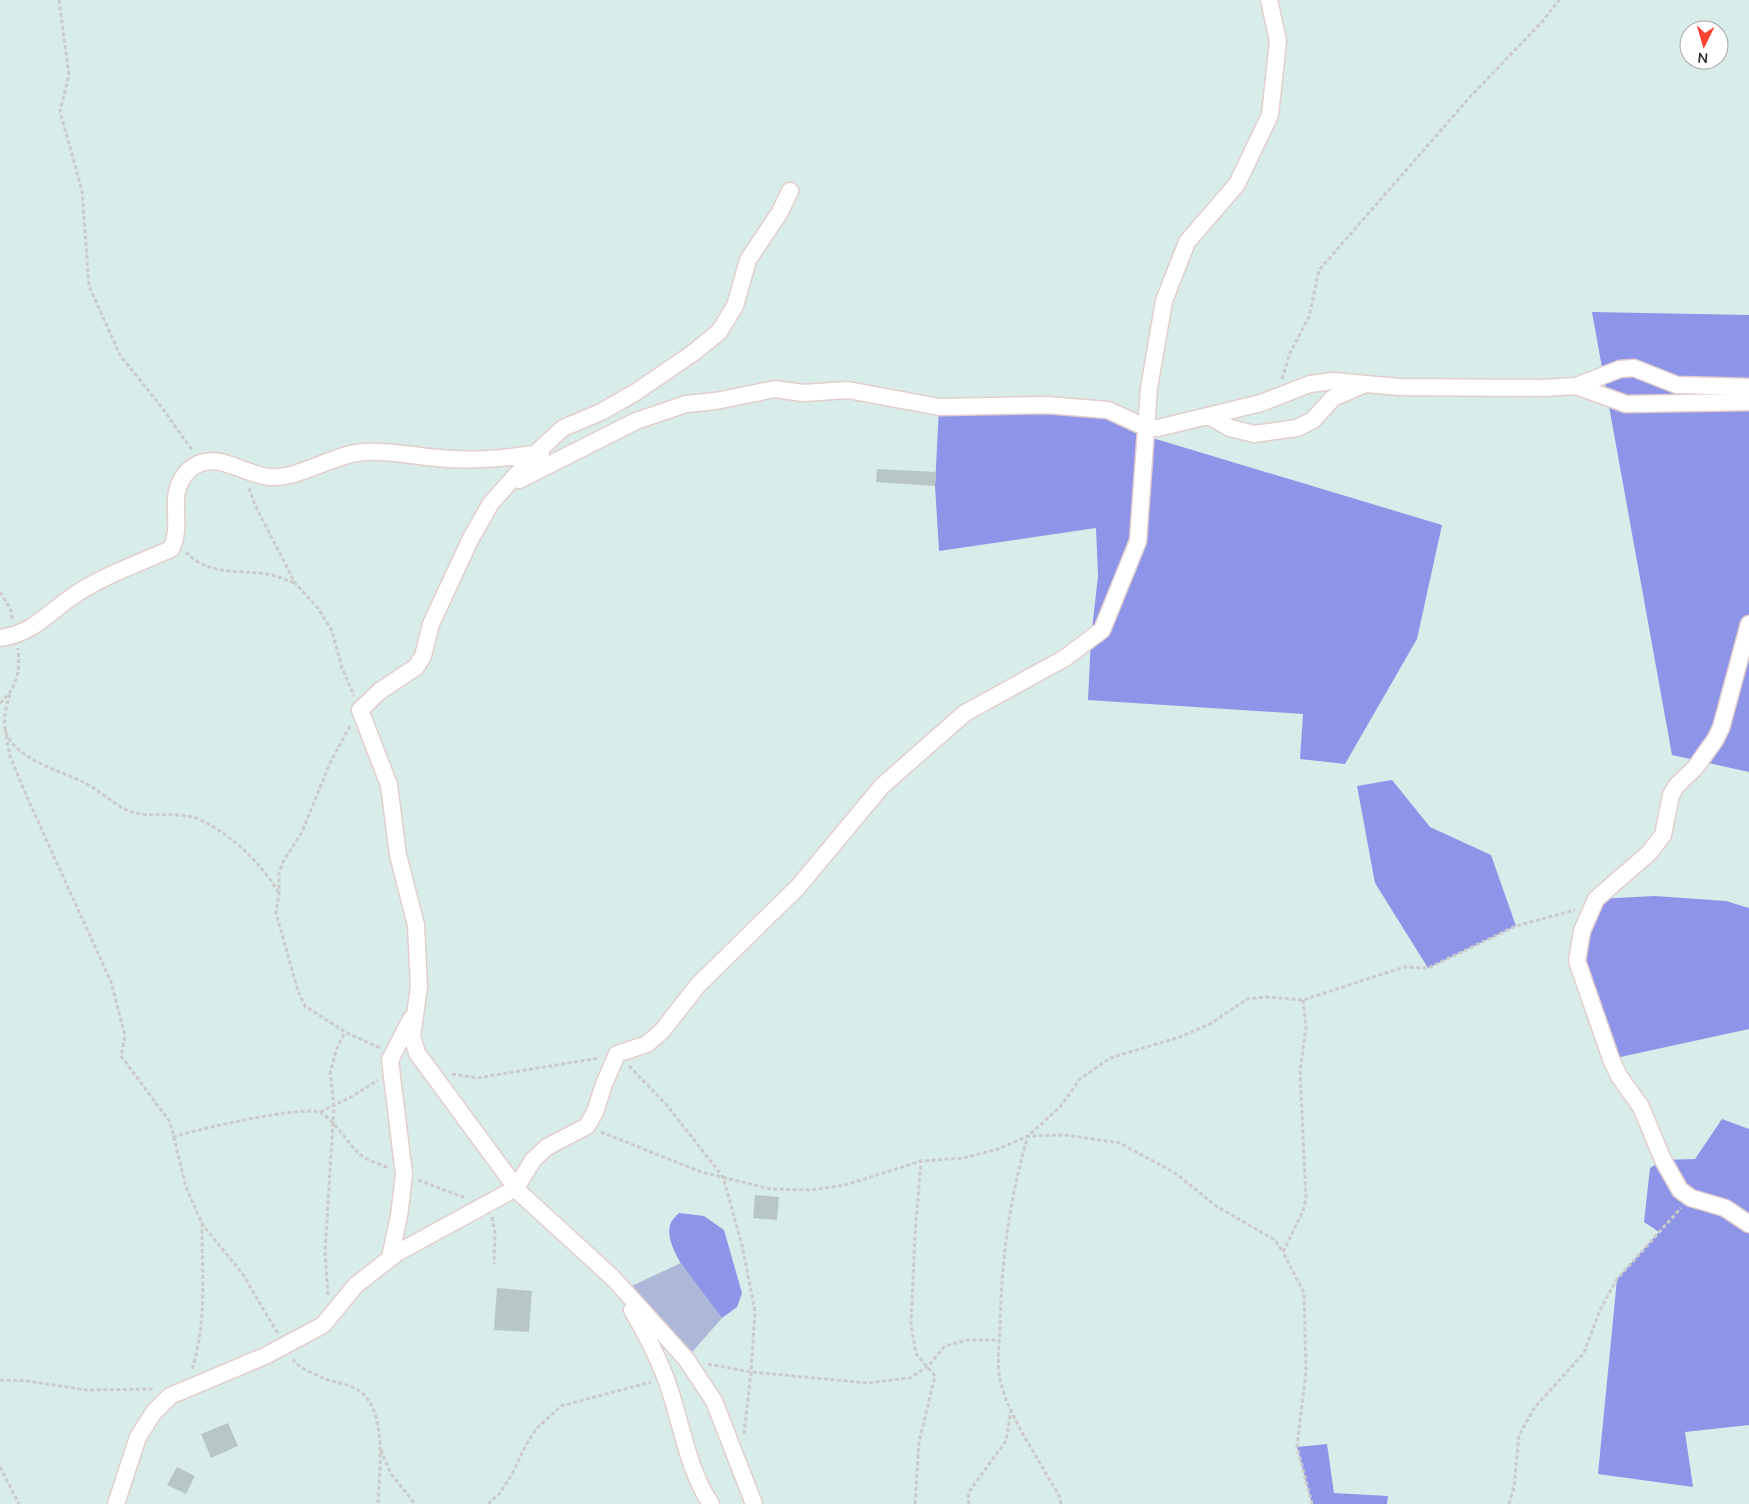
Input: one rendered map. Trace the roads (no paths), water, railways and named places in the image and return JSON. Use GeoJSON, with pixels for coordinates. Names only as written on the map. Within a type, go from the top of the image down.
{"type":"FeatureCollection","features":[{"type":"Feature","properties":{"kind":"street"},"geometry":{"type":"LineString","coordinates":[[116,1504],[138,1437],[154,1412],[170,1396],[265,1356],[323,1325],[356,1285],[390,1258],[516,1188],[533,1160],[547,1146],[587,1126],[595,1112],[604,1084],[617,1054],[646,1044],[662,1031],[698,985],[798,887],[882,786],[965,713],[1065,658],[1102,630],[1138,541],[1149,388],[1164,301],[1187,242],[1237,184],[1270,115],[1278,41],[1268,0]]}},
{"type":"Feature","properties":{"kind":"street"},"geometry":{"type":"LineString","coordinates":[[755,1502],[714,1400],[686,1359],[613,1278],[516,1188],[426,1065],[413,1043],[417,1006],[419,940],[398,855],[389,785],[360,710],[380,692],[416,667],[423,656],[435,616],[471,538],[491,503],[536,453],[562,428],[602,412],[636,392],[693,353],[719,332],[736,306],[748,260],[780,212],[790,191]]}},
{"type":"Feature","properties":{"kind":"street"},"geometry":{"type":"LineString","coordinates":[[506,488],[584,446],[636,421],[686,404],[716,402],[775,389],[803,393],[848,390],[939,407],[1047,405],[1108,410],[1146,428],[1158,428],[1276,397],[1310,384],[1333,381],[1399,387],[1576,386],[1620,369],[1634,368],[1677,385],[1749,387]]}},
{"type":"Feature","properties":{"kind":"street"},"geometry":{"type":"LineString","coordinates":[[1209,416],[1230,428],[1254,434],[1297,428],[1313,420],[1333,398],[1366,384]]}},
{"type":"Feature","properties":{"kind":"street"},"geometry":{"type":"LineString","coordinates":[[1576,386],[1626,404],[1749,402]]}},
{"type":"Feature","properties":{"kind":"street"},"geometry":{"type":"LineString","coordinates":[[0,638],[18,636],[38,624],[75,594],[99,581],[171,549],[175,540],[176,489],[189,470],[201,462],[222,461],[264,477],[277,478],[293,474],[329,459],[361,452],[394,451],[439,458],[467,459],[536,453],[584,446]]}},
{"type":"Feature","properties":{"kind":"street"},"geometry":{"type":"LineString","coordinates":[[1749,624],[1722,728],[1715,740],[1671,795],[1663,835],[1649,853],[1596,899],[1582,932],[1577,961],[1619,1076],[1641,1107],[1663,1160],[1680,1190],[1691,1198],[1725,1208],[1749,1224]]}},
{"type":"Feature","properties":{"kind":"street"},"geometry":{"type":"LineString","coordinates":[[390,1258],[399,1216],[404,1174],[390,1060],[417,1006]]}},
{"type":"Feature","properties":{"kind":"street"},"geometry":{"type":"LineString","coordinates":[[613,1278],[647,1336],[666,1378],[692,1462],[711,1504]]}}]}
